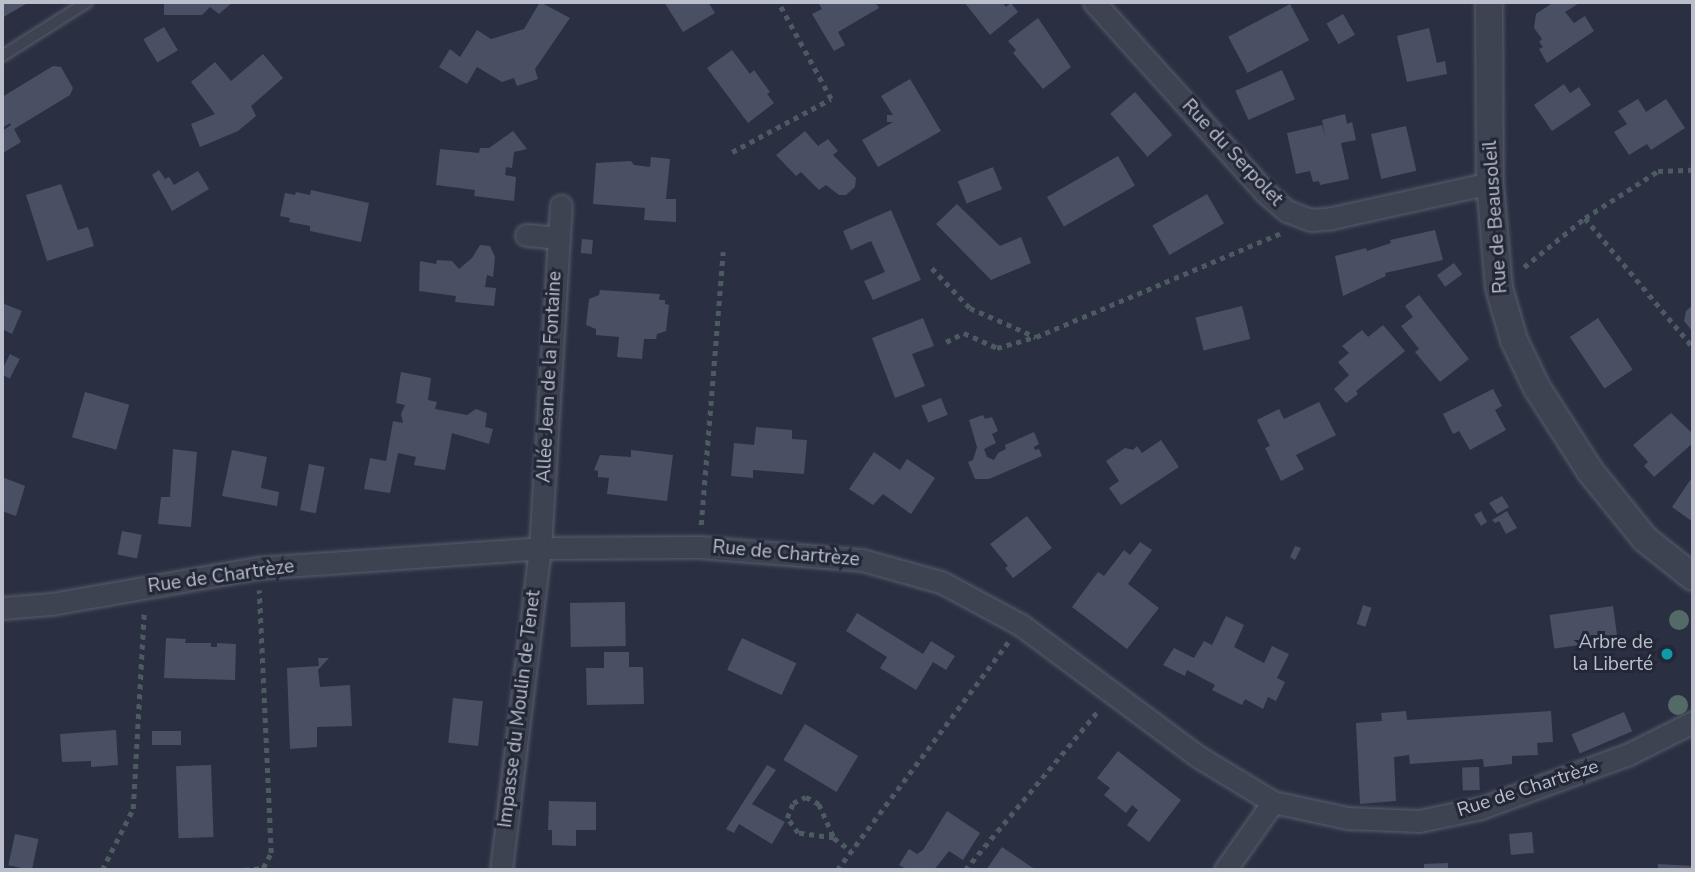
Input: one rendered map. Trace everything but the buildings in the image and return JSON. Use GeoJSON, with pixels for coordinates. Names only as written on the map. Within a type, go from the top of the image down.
{"type":"FeatureCollection","features":[{"type":"Feature","properties":{"kind":"street","name":"Rue du Serpolet"},"geometry":{"type":"LineString","coordinates":[[1094,2],[1266,193],[1287,211],[1311,220]]}},
{"type":"Feature","properties":{"kind":"street","name":"Rue de Beausoleil"},"geometry":{"type":"LineString","coordinates":[[1489,2],[1490,183],[1499,288],[1514,340],[1536,388],[1590,471],[1645,539],[1693,577]]}},
{"type":"Feature","properties":{"kind":"street"},"geometry":{"type":"LineString","coordinates":[[1311,220],[1490,183]]}},
{"type":"Feature","properties":{"kind":"street","name":"Allée Jean de la Fontaine"},"geometry":{"type":"LineString","coordinates":[[540,548],[561,206]]}},
{"type":"Feature","properties":{"kind":"street"},"geometry":{"type":"LineString","coordinates":[[526,235],[558,238]]}},
{"type":"Feature","properties":{"kind":"street","name":"Rue de Chartrèze"},"geometry":{"type":"LineString","coordinates":[[2,608],[51,604],[257,568],[540,548],[699,547],[862,560],[941,582],[1021,625],[1199,757],[1273,802],[1348,818],[1419,821],[1481,808],[1627,755],[1693,722]]}},
{"type":"Feature","properties":{"kind":"street","name":"Impasse du Moulin de Tenet"},"geometry":{"type":"LineString","coordinates":[[501,870],[540,548]]}},
{"type":"Feature","properties":{"kind":"street"},"geometry":{"type":"LineString","coordinates":[[1225,870],[1273,802]]}},
{"type":"Feature","properties":{"kind":"lane"},"geometry":{"type":"LineString","coordinates":[[2,56],[87,2]]}},
{"type":"Feature","properties":{"kind":"path"},"geometry":{"type":"LineString","coordinates":[[732,152],[831,99],[778,2]]}},
{"type":"Feature","properties":{"kind":"path"},"geometry":{"type":"LineString","coordinates":[[1499,288],[1585,218],[1658,171],[1693,170]]}},
{"type":"Feature","properties":{"kind":"path"},"geometry":{"type":"LineString","coordinates":[[1585,218],[1693,346]]}},
{"type":"Feature","properties":{"kind":"path"},"geometry":{"type":"LineString","coordinates":[[946,342],[964,333],[997,348],[1036,337],[1311,220]]}},
{"type":"Feature","properties":{"kind":"path"},"geometry":{"type":"LineString","coordinates":[[699,547],[723,252]]}},
{"type":"Feature","properties":{"kind":"path"},"geometry":{"type":"LineString","coordinates":[[932,268],[970,308],[1036,337]]}},
{"type":"Feature","properties":{"kind":"path"},"geometry":{"type":"LineString","coordinates":[[244,870],[263,868],[271,853],[257,568]]}},
{"type":"Feature","properties":{"kind":"path"},"geometry":{"type":"LineString","coordinates":[[103,870],[133,809],[145,588]]}},
{"type":"Feature","properties":{"kind":"path"},"geometry":{"type":"LineString","coordinates":[[837,870],[1021,625]]}},
{"type":"Feature","properties":{"kind":"path"},"geometry":{"type":"LineString","coordinates":[[965,870],[1113,693]]}},
{"type":"Feature","properties":{"kind":"path"},"geometry":{"type":"LineString","coordinates":[[834,838],[819,804],[806,797],[793,803],[787,818],[798,832],[834,838],[852,851]]}},
{"type":"Feature","properties":{"kind":"place","name":"Arbre de la Liberté"},"geometry":{"type":"Point","coordinates":[1667,654]}}]}
